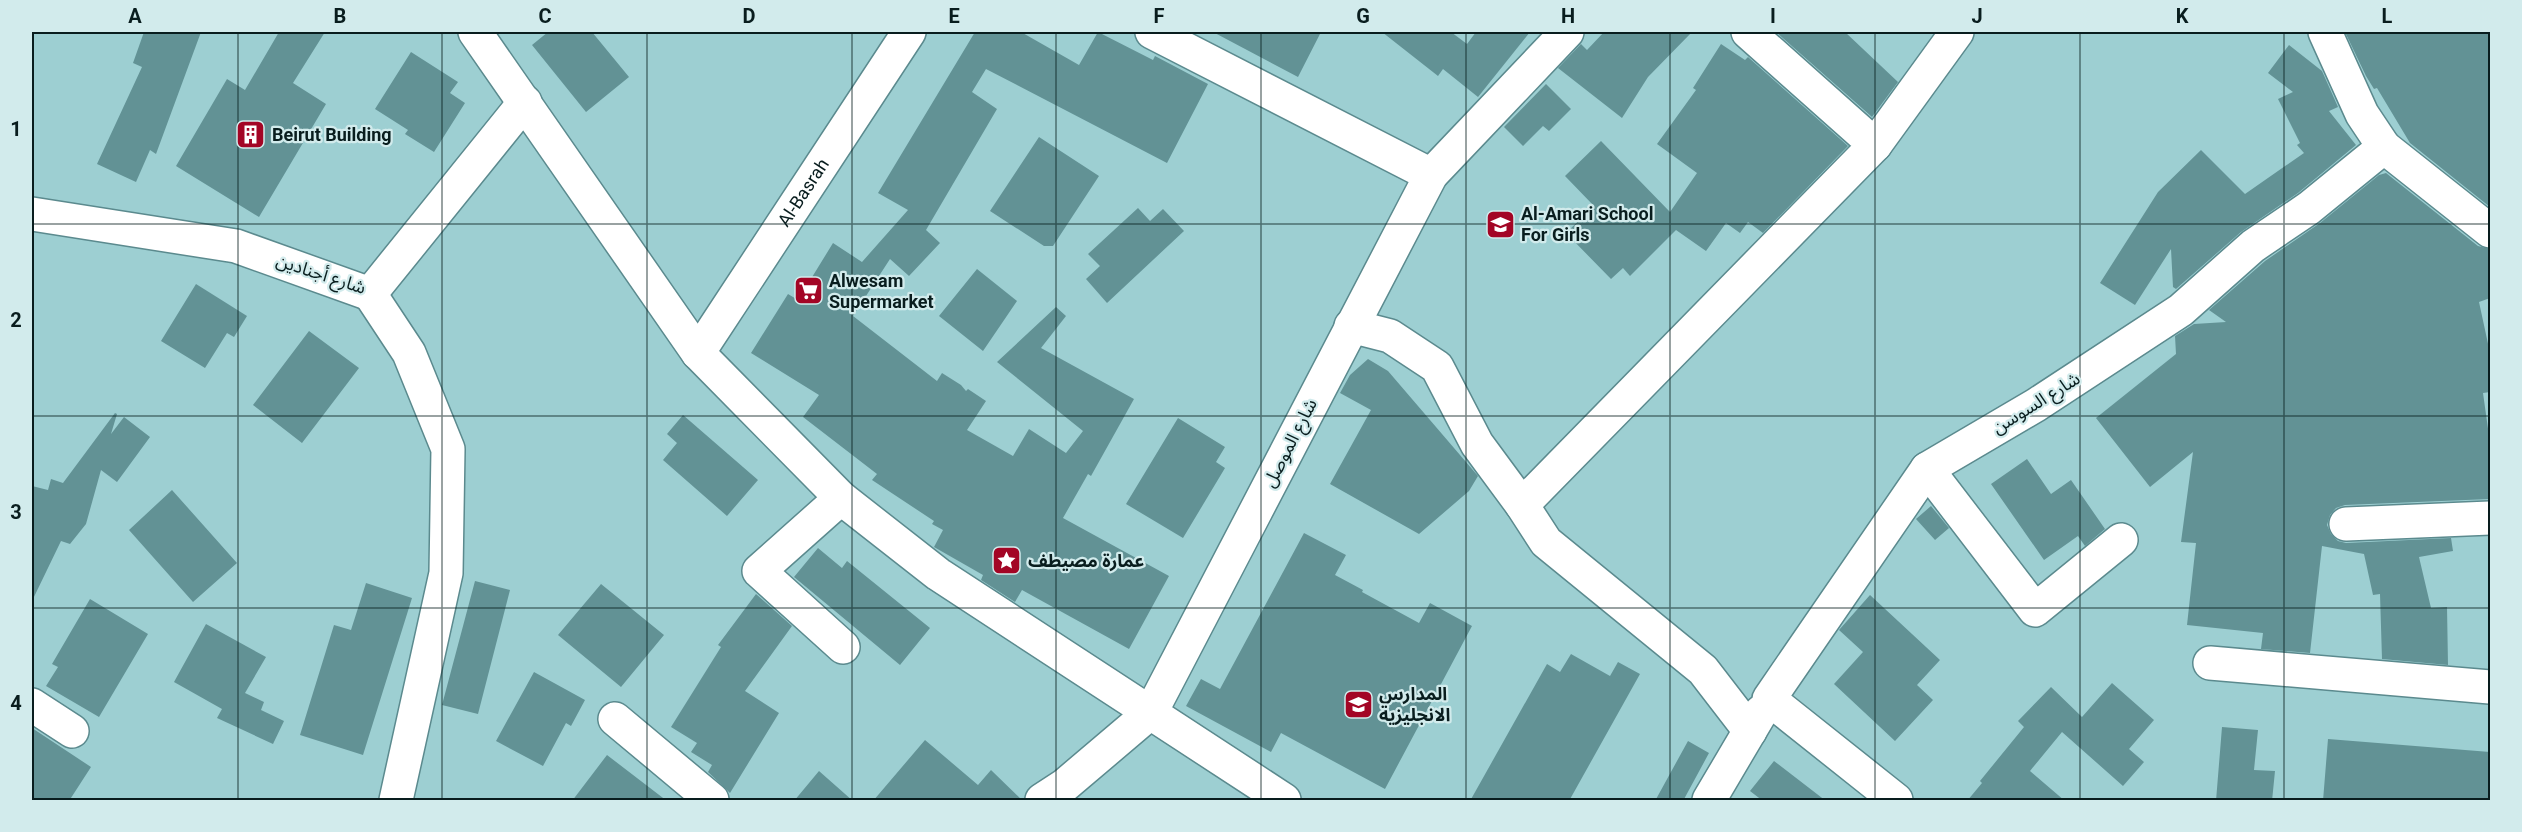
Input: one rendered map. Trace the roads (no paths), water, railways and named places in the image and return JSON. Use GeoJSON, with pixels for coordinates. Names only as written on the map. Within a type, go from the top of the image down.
{"type":"FeatureCollection","features":[{"type":"Feature","properties":{"kind":"street"},"geometry":{"type":"LineString","coordinates":[[475,32],[698,353],[841,498],[938,573],[1284,801]]}},
{"type":"Feature","properties":{"kind":"street","name":"Al-Basrah"},"geometry":{"type":"LineString","coordinates":[[698,353],[909,32]]}},
{"type":"Feature","properties":{"kind":"street"},"geometry":{"type":"LineString","coordinates":[[1152,32],[1431,175]]}},
{"type":"Feature","properties":{"kind":"street","name":"شارع الموصل"},"geometry":{"type":"LineString","coordinates":[[1151,712],[1431,175],[1567,32]]}},
{"type":"Feature","properties":{"kind":"street"},"geometry":{"type":"LineString","coordinates":[[1748,32],[1875,145]]}},
{"type":"Feature","properties":{"kind":"street"},"geometry":{"type":"LineString","coordinates":[[1522,506],[1875,145],[1957,32]]}},
{"type":"Feature","properties":{"kind":"street"},"geometry":{"type":"LineString","coordinates":[[2325,32],[2362,114],[2384,147],[2490,231]]}},
{"type":"Feature","properties":{"kind":"street","name":"شارع أجنادين"},"geometry":{"type":"LineString","coordinates":[[32,214],[236,246],[370,294],[525,102]]}},
{"type":"Feature","properties":{"kind":"street","name":"شارع السوسن"},"geometry":{"type":"LineString","coordinates":[[1709,801],[1769,699],[1928,469],[2036,405],[2181,310],[2253,246],[2308,208],[2384,147]]}},
{"type":"Feature","properties":{"kind":"street"},"geometry":{"type":"LineString","coordinates":[[370,294],[409,353],[448,449],[446,573],[396,801]]}},
{"type":"Feature","properties":{"kind":"street"},"geometry":{"type":"LineString","coordinates":[[1351,326],[1390,336],[1437,368],[1477,444],[1546,542],[1703,670],[1750,731]]}},
{"type":"Feature","properties":{"kind":"street"},"geometry":{"type":"LineString","coordinates":[[1928,469],[2035,610],[2121,540]]}},
{"type":"Feature","properties":{"kind":"street"},"geometry":{"type":"LineString","coordinates":[[841,498],[759,571],[843,647]]}},
{"type":"Feature","properties":{"kind":"street"},"geometry":{"type":"LineString","coordinates":[[2346,524],[2490,518]]}},
{"type":"Feature","properties":{"kind":"street"},"geometry":{"type":"LineString","coordinates":[[2210,663],[2490,687]]}},
{"type":"Feature","properties":{"kind":"street"},"geometry":{"type":"LineString","coordinates":[[1769,699],[1896,801]]}},
{"type":"Feature","properties":{"kind":"street"},"geometry":{"type":"LineString","coordinates":[[32,705],[72,731]]}},
{"type":"Feature","properties":{"kind":"street"},"geometry":{"type":"LineString","coordinates":[[1042,801],[1065,785],[1151,712]]}},
{"type":"Feature","properties":{"kind":"street"},"geometry":{"type":"LineString","coordinates":[[615,719],[711,801]]}},
{"type":"Feature","properties":{"kind":"place","name":"Beirut Building"},"geometry":{"type":"Point","coordinates":[251,135]}},
{"type":"Feature","properties":{"kind":"place","name":"Al-Amari School For Girls"},"geometry":{"type":"Point","coordinates":[1500,224]}},
{"type":"Feature","properties":{"kind":"place","name":"Alwesam Supermarket"},"geometry":{"type":"Point","coordinates":[808,291]}},
{"type":"Feature","properties":{"kind":"place","name":"عمارة مصيطف"},"geometry":{"type":"Point","coordinates":[1007,561]}},
{"type":"Feature","properties":{"kind":"place","name":"المدارس الانجليزية"},"geometry":{"type":"Point","coordinates":[1358,704]}}]}
